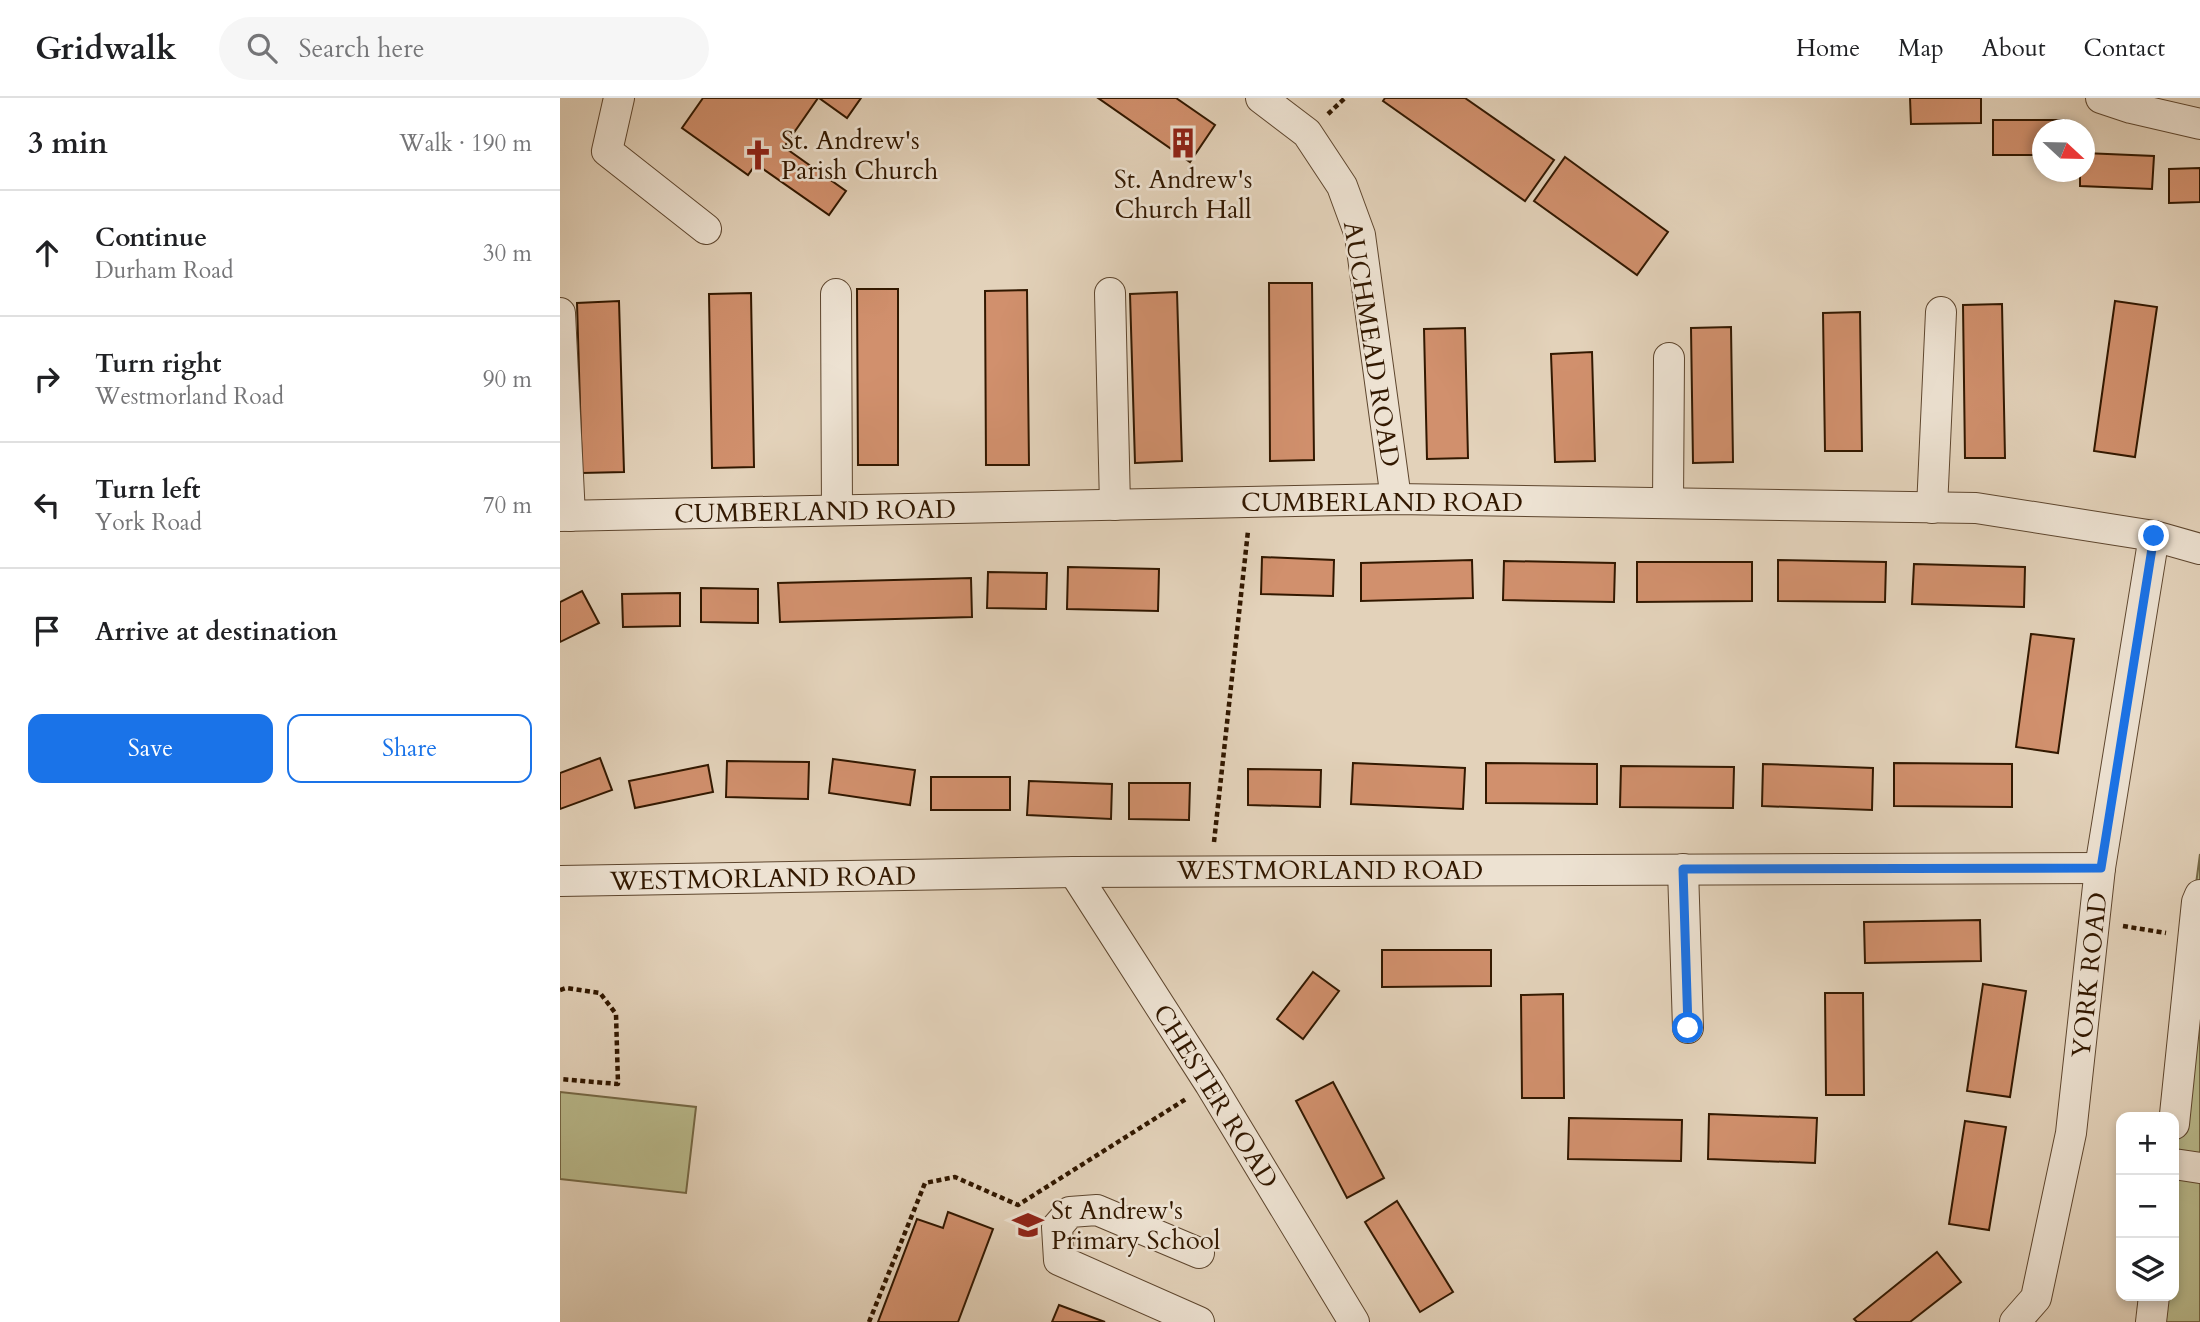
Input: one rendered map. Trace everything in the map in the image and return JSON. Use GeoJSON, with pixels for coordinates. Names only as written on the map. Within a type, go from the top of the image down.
{"type":"FeatureCollection","features":[{"type":"Feature","properties":{"kind":"street"},"geometry":{"type":"LineString","coordinates":[[619,98],[607,151],[706,229]]}},
{"type":"Feature","properties":{"kind":"street","name":"AUCHMEAD ROAD"},"geometry":{"type":"LineString","coordinates":[[1261,98],[1307,133],[1342,186],[1360,235],[1396,499]]}},
{"type":"Feature","properties":{"kind":"street"},"geometry":{"type":"LineString","coordinates":[[2101,98],[2200,124]]}},
{"type":"Feature","properties":{"kind":"street"},"geometry":{"type":"LineString","coordinates":[[1110,293],[1115,505]]}},
{"type":"Feature","properties":{"kind":"street"},"geometry":{"type":"LineString","coordinates":[[836,294],[837,510]]}},
{"type":"Feature","properties":{"kind":"street"},"geometry":{"type":"LineString","coordinates":[[1932,508],[1941,312]]}},
{"type":"Feature","properties":{"kind":"street"},"geometry":{"type":"LineString","coordinates":[[560,313],[565,516]]}},
{"type":"Feature","properties":{"kind":"street"},"geometry":{"type":"LineString","coordinates":[[1668,503],[1669,358]]}},
{"type":"Feature","properties":{"kind":"street","name":"CUMBERLAND ROAD"},"geometry":{"type":"LineString","coordinates":[[565,516],[1396,499],[1976,508],[2154,536],[2200,550]]}},
{"type":"Feature","properties":{"kind":"street","name":"YORK ROAD"},"geometry":{"type":"LineString","coordinates":[[2015,1322],[2036,1298],[2071,1133],[2101,868],[2154,536]]}},
{"type":"Feature","properties":{"kind":"street","name":"WESTMORLAND ROAD"},"geometry":{"type":"LineString","coordinates":[[560,881],[1074,872],[2101,868]]}},
{"type":"Feature","properties":{"kind":"street"},"geometry":{"type":"LineString","coordinates":[[1683,869],[1688,1028]]}},
{"type":"Feature","properties":{"kind":"street","name":"CHESTER ROAD"},"geometry":{"type":"LineString","coordinates":[[1074,872],[1210,1084],[1354,1322]]}},
{"type":"Feature","properties":{"kind":"street"},"geometry":{"type":"LineString","coordinates":[[2175,1112],[2197,902],[2200,895]]}},
{"type":"Feature","properties":{"kind":"street"},"geometry":{"type":"LineString","coordinates":[[2179,1165],[2200,1168]]}},
{"type":"Feature","properties":{"kind":"street"},"geometry":{"type":"LineString","coordinates":[[1196,1321],[1059,1260],[1057,1227],[1070,1212],[1097,1210],[1199,1253]]}},
{"type":"Feature","properties":{"kind":"street"},"geometry":{"type":"LineString","coordinates":[[2151,1322],[2153,1301]]}},
{"type":"Feature","properties":{"kind":"path"},"geometry":{"type":"LineString","coordinates":[[1210,871],[1250,502]]}},
{"type":"Feature","properties":{"kind":"path"},"geometry":{"type":"LineString","coordinates":[[2094,922],[2194,937]]}},
{"type":"Feature","properties":{"kind":"path"},"geometry":{"type":"LineString","coordinates":[[560,990],[566,988],[600,993],[616,1014],[618,1084],[560,1079]]}},
{"type":"Feature","properties":{"kind":"path"},"geometry":{"type":"LineString","coordinates":[[869,1322],[925,1183],[955,1177],[1018,1205],[1210,1084]]}},
{"type":"Feature","properties":{"kind":"green space"},"geometry":{"type":"Polygon","coordinates":[[[2200,854],[2200,1322],[2137,1322],[2140,1301],[2179,1301],[2179,1112],[2166,1112],[2200,854]]]}},
{"type":"Feature","properties":{"kind":"green space"},"geometry":{"type":"Polygon","coordinates":[[[560,1092],[696,1107],[686,1193],[560,1179],[560,1092]]]}},
{"type":"Feature","properties":{"kind":"building","name":"St. Andrew's Parish Church"},"geometry":{"type":"Polygon","coordinates":[[[703,98],[818,98],[784,147],[846,191],[829,215],[756,164],[748,175],[682,128],[703,98]]]}},
{"type":"Feature","properties":{"kind":"building","name":"St. Andrew's Parish Church"},"geometry":{"type":"Polygon","coordinates":[[[819,98],[861,98],[847,118],[819,98]]]}},
{"type":"Feature","properties":{"kind":"building","name":"St. Andrew's Church Hall"},"geometry":{"type":"Polygon","coordinates":[[[1098,98],[1176,98],[1215,125],[1190,162],[1098,98]]]}},
{"type":"Feature","properties":{"kind":"building"},"geometry":{"type":"Polygon","coordinates":[[[1385,98],[1465,98],[1554,160],[1525,201],[1383,101],[1385,98]]]}},
{"type":"Feature","properties":{"kind":"building"},"geometry":{"type":"Polygon","coordinates":[[[1910,98],[1981,98],[1981,123],[1911,124],[1910,98]]]}},
{"type":"Feature","properties":{"kind":"building"},"geometry":{"type":"Polygon","coordinates":[[[1993,120],[2032,120],[2032,155],[1993,155],[1993,120]]]}},
{"type":"Feature","properties":{"kind":"building"},"geometry":{"type":"Polygon","coordinates":[[[2095,153],[2154,156],[2152,189],[2080,186],[2080,182],[2095,182],[2095,153]]]}},
{"type":"Feature","properties":{"kind":"building"},"geometry":{"type":"Polygon","coordinates":[[[1565,157],[1668,232],[1637,275],[1534,201],[1565,157]]]}},
{"type":"Feature","properties":{"kind":"building"},"geometry":{"type":"Polygon","coordinates":[[[2200,168],[2200,202],[2169,203],[2169,169],[2200,168]]]}},
{"type":"Feature","properties":{"kind":"building"},"geometry":{"type":"Polygon","coordinates":[[[1269,283],[1312,283],[1314,460],[1270,461],[1269,283]]]}},
{"type":"Feature","properties":{"kind":"building"},"geometry":{"type":"Polygon","coordinates":[[[857,289],[898,289],[898,465],[858,465],[857,289]]]}},
{"type":"Feature","properties":{"kind":"building"},"geometry":{"type":"Polygon","coordinates":[[[1027,290],[1029,465],[986,465],[985,291],[1027,290]]]}},
{"type":"Feature","properties":{"kind":"building"},"geometry":{"type":"Polygon","coordinates":[[[1177,292],[1182,461],[1135,463],[1130,294],[1177,292]]]}},
{"type":"Feature","properties":{"kind":"building"},"geometry":{"type":"Polygon","coordinates":[[[751,293],[754,467],[712,468],[709,294],[751,293]]]}},
{"type":"Feature","properties":{"kind":"building"},"geometry":{"type":"Polygon","coordinates":[[[619,301],[624,472],[582,473],[577,303],[619,301]]]}},
{"type":"Feature","properties":{"kind":"building"},"geometry":{"type":"Polygon","coordinates":[[[2115,301],[2157,307],[2135,457],[2094,451],[2115,301]]]}},
{"type":"Feature","properties":{"kind":"building"},"geometry":{"type":"Polygon","coordinates":[[[2002,304],[2005,458],[1965,458],[1963,305],[2002,304]]]}},
{"type":"Feature","properties":{"kind":"building"},"geometry":{"type":"Polygon","coordinates":[[[1860,312],[1862,451],[1825,451],[1823,313],[1860,312]]]}},
{"type":"Feature","properties":{"kind":"building"},"geometry":{"type":"Polygon","coordinates":[[[1731,327],[1733,462],[1693,463],[1691,328],[1731,327]]]}},
{"type":"Feature","properties":{"kind":"building"},"geometry":{"type":"Polygon","coordinates":[[[1465,328],[1468,458],[1427,459],[1424,329],[1465,328]]]}},
{"type":"Feature","properties":{"kind":"building"},"geometry":{"type":"Polygon","coordinates":[[[1592,352],[1595,461],[1555,462],[1551,354],[1592,352]]]}},
{"type":"Feature","properties":{"kind":"building"},"geometry":{"type":"Polygon","coordinates":[[[1262,557],[1334,560],[1333,596],[1261,594],[1262,557]]]}},
{"type":"Feature","properties":{"kind":"building"},"geometry":{"type":"Polygon","coordinates":[[[1472,560],[1473,598],[1361,601],[1361,563],[1472,560]]]}},
{"type":"Feature","properties":{"kind":"building"},"geometry":{"type":"Polygon","coordinates":[[[1778,560],[1886,562],[1885,602],[1778,601],[1778,560]]]}},
{"type":"Feature","properties":{"kind":"building"},"geometry":{"type":"Polygon","coordinates":[[[1504,561],[1615,563],[1614,602],[1503,600],[1504,561]]]}},
{"type":"Feature","properties":{"kind":"building"},"geometry":{"type":"Polygon","coordinates":[[[1637,562],[1752,562],[1752,601],[1637,602],[1637,562]]]}},
{"type":"Feature","properties":{"kind":"building"},"geometry":{"type":"Polygon","coordinates":[[[1914,564],[2025,567],[2024,607],[1912,604],[1914,564]]]}},
{"type":"Feature","properties":{"kind":"building"},"geometry":{"type":"Polygon","coordinates":[[[1068,567],[1159,569],[1158,611],[1067,609],[1068,567]]]}},
{"type":"Feature","properties":{"kind":"building"},"geometry":{"type":"Polygon","coordinates":[[[988,572],[1047,573],[1046,609],[987,608],[988,572]]]}},
{"type":"Feature","properties":{"kind":"building"},"geometry":{"type":"Polygon","coordinates":[[[971,578],[972,617],[780,622],[778,583],[971,578]]]}},
{"type":"Feature","properties":{"kind":"building"},"geometry":{"type":"Polygon","coordinates":[[[701,588],[758,589],[758,623],[701,622],[701,588]]]}},
{"type":"Feature","properties":{"kind":"building"},"geometry":{"type":"Polygon","coordinates":[[[582,591],[599,623],[560,642],[560,602],[582,591]]]}},
{"type":"Feature","properties":{"kind":"building"},"geometry":{"type":"Polygon","coordinates":[[[680,593],[680,626],[623,627],[622,594],[680,593]]]}},
{"type":"Feature","properties":{"kind":"building"},"geometry":{"type":"Polygon","coordinates":[[[2031,634],[2074,639],[2058,753],[2016,747],[2031,634]]]}},
{"type":"Feature","properties":{"kind":"building"},"geometry":{"type":"Polygon","coordinates":[[[600,758],[612,790],[560,809],[560,773],[600,758]]]}},
{"type":"Feature","properties":{"kind":"building"},"geometry":{"type":"Polygon","coordinates":[[[833,759],[915,770],[910,805],[829,793],[833,759]]]}},
{"type":"Feature","properties":{"kind":"building"},"geometry":{"type":"Polygon","coordinates":[[[727,761],[809,762],[808,799],[726,797],[727,761]]]}},
{"type":"Feature","properties":{"kind":"building"},"geometry":{"type":"Polygon","coordinates":[[[1353,763],[1465,768],[1463,809],[1351,804],[1353,763]]]}},
{"type":"Feature","properties":{"kind":"building"},"geometry":{"type":"Polygon","coordinates":[[[1486,763],[1597,764],[1597,804],[1486,803],[1486,763]]]}},
{"type":"Feature","properties":{"kind":"building"},"geometry":{"type":"Polygon","coordinates":[[[1894,763],[2012,764],[2012,807],[1894,806],[1894,763]]]}},
{"type":"Feature","properties":{"kind":"building"},"geometry":{"type":"Polygon","coordinates":[[[1763,764],[1873,768],[1872,810],[1762,806],[1763,764]]]}},
{"type":"Feature","properties":{"kind":"building"},"geometry":{"type":"Polygon","coordinates":[[[708,765],[713,792],[635,808],[629,781],[708,765]]]}},
{"type":"Feature","properties":{"kind":"building"},"geometry":{"type":"Polygon","coordinates":[[[1621,766],[1734,767],[1733,808],[1620,807],[1621,766]]]}},
{"type":"Feature","properties":{"kind":"building"},"geometry":{"type":"Polygon","coordinates":[[[1248,769],[1321,770],[1320,807],[1248,805],[1248,769]]]}},
{"type":"Feature","properties":{"kind":"building"},"geometry":{"type":"Polygon","coordinates":[[[931,777],[1010,777],[1010,810],[931,810],[931,777]]]}},
{"type":"Feature","properties":{"kind":"building"},"geometry":{"type":"Polygon","coordinates":[[[1029,781],[1112,784],[1111,819],[1027,815],[1029,781]]]}},
{"type":"Feature","properties":{"kind":"building"},"geometry":{"type":"Polygon","coordinates":[[[1129,783],[1190,783],[1189,820],[1129,819],[1129,783]]]}},
{"type":"Feature","properties":{"kind":"building"},"geometry":{"type":"Polygon","coordinates":[[[1980,920],[1981,961],[1865,963],[1864,922],[1980,920]]]}},
{"type":"Feature","properties":{"kind":"building"},"geometry":{"type":"Polygon","coordinates":[[[1382,950],[1491,950],[1491,986],[1382,987],[1382,950]]]}},
{"type":"Feature","properties":{"kind":"building"},"geometry":{"type":"Polygon","coordinates":[[[1313,972],[1339,991],[1303,1039],[1277,1019],[1313,972]]]}},
{"type":"Feature","properties":{"kind":"building"},"geometry":{"type":"Polygon","coordinates":[[[1983,984],[2026,991],[2010,1097],[1967,1091],[1983,984]]]}},
{"type":"Feature","properties":{"kind":"building"},"geometry":{"type":"Polygon","coordinates":[[[1825,993],[1863,993],[1864,1095],[1826,1095],[1825,993]]]}},
{"type":"Feature","properties":{"kind":"building"},"geometry":{"type":"Polygon","coordinates":[[[1563,994],[1564,1098],[1522,1098],[1521,995],[1563,994]]]}},
{"type":"Feature","properties":{"kind":"building"},"geometry":{"type":"Polygon","coordinates":[[[1333,1082],[1384,1178],[1347,1198],[1296,1101],[1333,1082]]]}},
{"type":"Feature","properties":{"kind":"building"},"geometry":{"type":"Polygon","coordinates":[[[1709,1114],[1817,1118],[1815,1163],[1708,1159],[1709,1114]]]}},
{"type":"Feature","properties":{"kind":"building"},"geometry":{"type":"Polygon","coordinates":[[[1569,1118],[1682,1120],[1681,1161],[1568,1159],[1569,1118]]]}},
{"type":"Feature","properties":{"kind":"building"},"geometry":{"type":"Polygon","coordinates":[[[1965,1121],[2006,1127],[1989,1230],[1949,1224],[1965,1121]]]}},
{"type":"Feature","properties":{"kind":"building"},"geometry":{"type":"Polygon","coordinates":[[[1397,1201],[1453,1292],[1420,1312],[1365,1222],[1397,1201]]]}},
{"type":"Feature","properties":{"kind":"building"},"geometry":{"type":"Polygon","coordinates":[[[948,1212],[993,1229],[958,1322],[878,1322],[917,1219],[943,1228],[948,1212]]]}},
{"type":"Feature","properties":{"kind":"building"},"geometry":{"type":"Polygon","coordinates":[[[1937,1252],[1961,1282],[1910,1322],[1857,1322],[1854,1319],[1937,1252]]]}},
{"type":"Feature","properties":{"kind":"building"},"geometry":{"type":"Polygon","coordinates":[[[1059,1305],[1105,1322],[1052,1322],[1059,1305]]]}},
{"type":"Feature","properties":{"kind":"place","name":"St. Andrew's Church Hall"},"geometry":{"type":"Point","coordinates":[1183,143]}},
{"type":"Feature","properties":{"kind":"place","name":"St. Andrew's Parish Church"},"geometry":{"type":"Point","coordinates":[758,155]}},
{"type":"Feature","properties":{"kind":"place","name":"St Andrew's Primary School"},"geometry":{"type":"Point","coordinates":[1028,1225]}},
{"type":"Feature","properties":{"kind":"route"},"geometry":{"type":"LineString","coordinates":[[1688,1028],[1683,869],[2101,868],[2154,536]]}}]}
